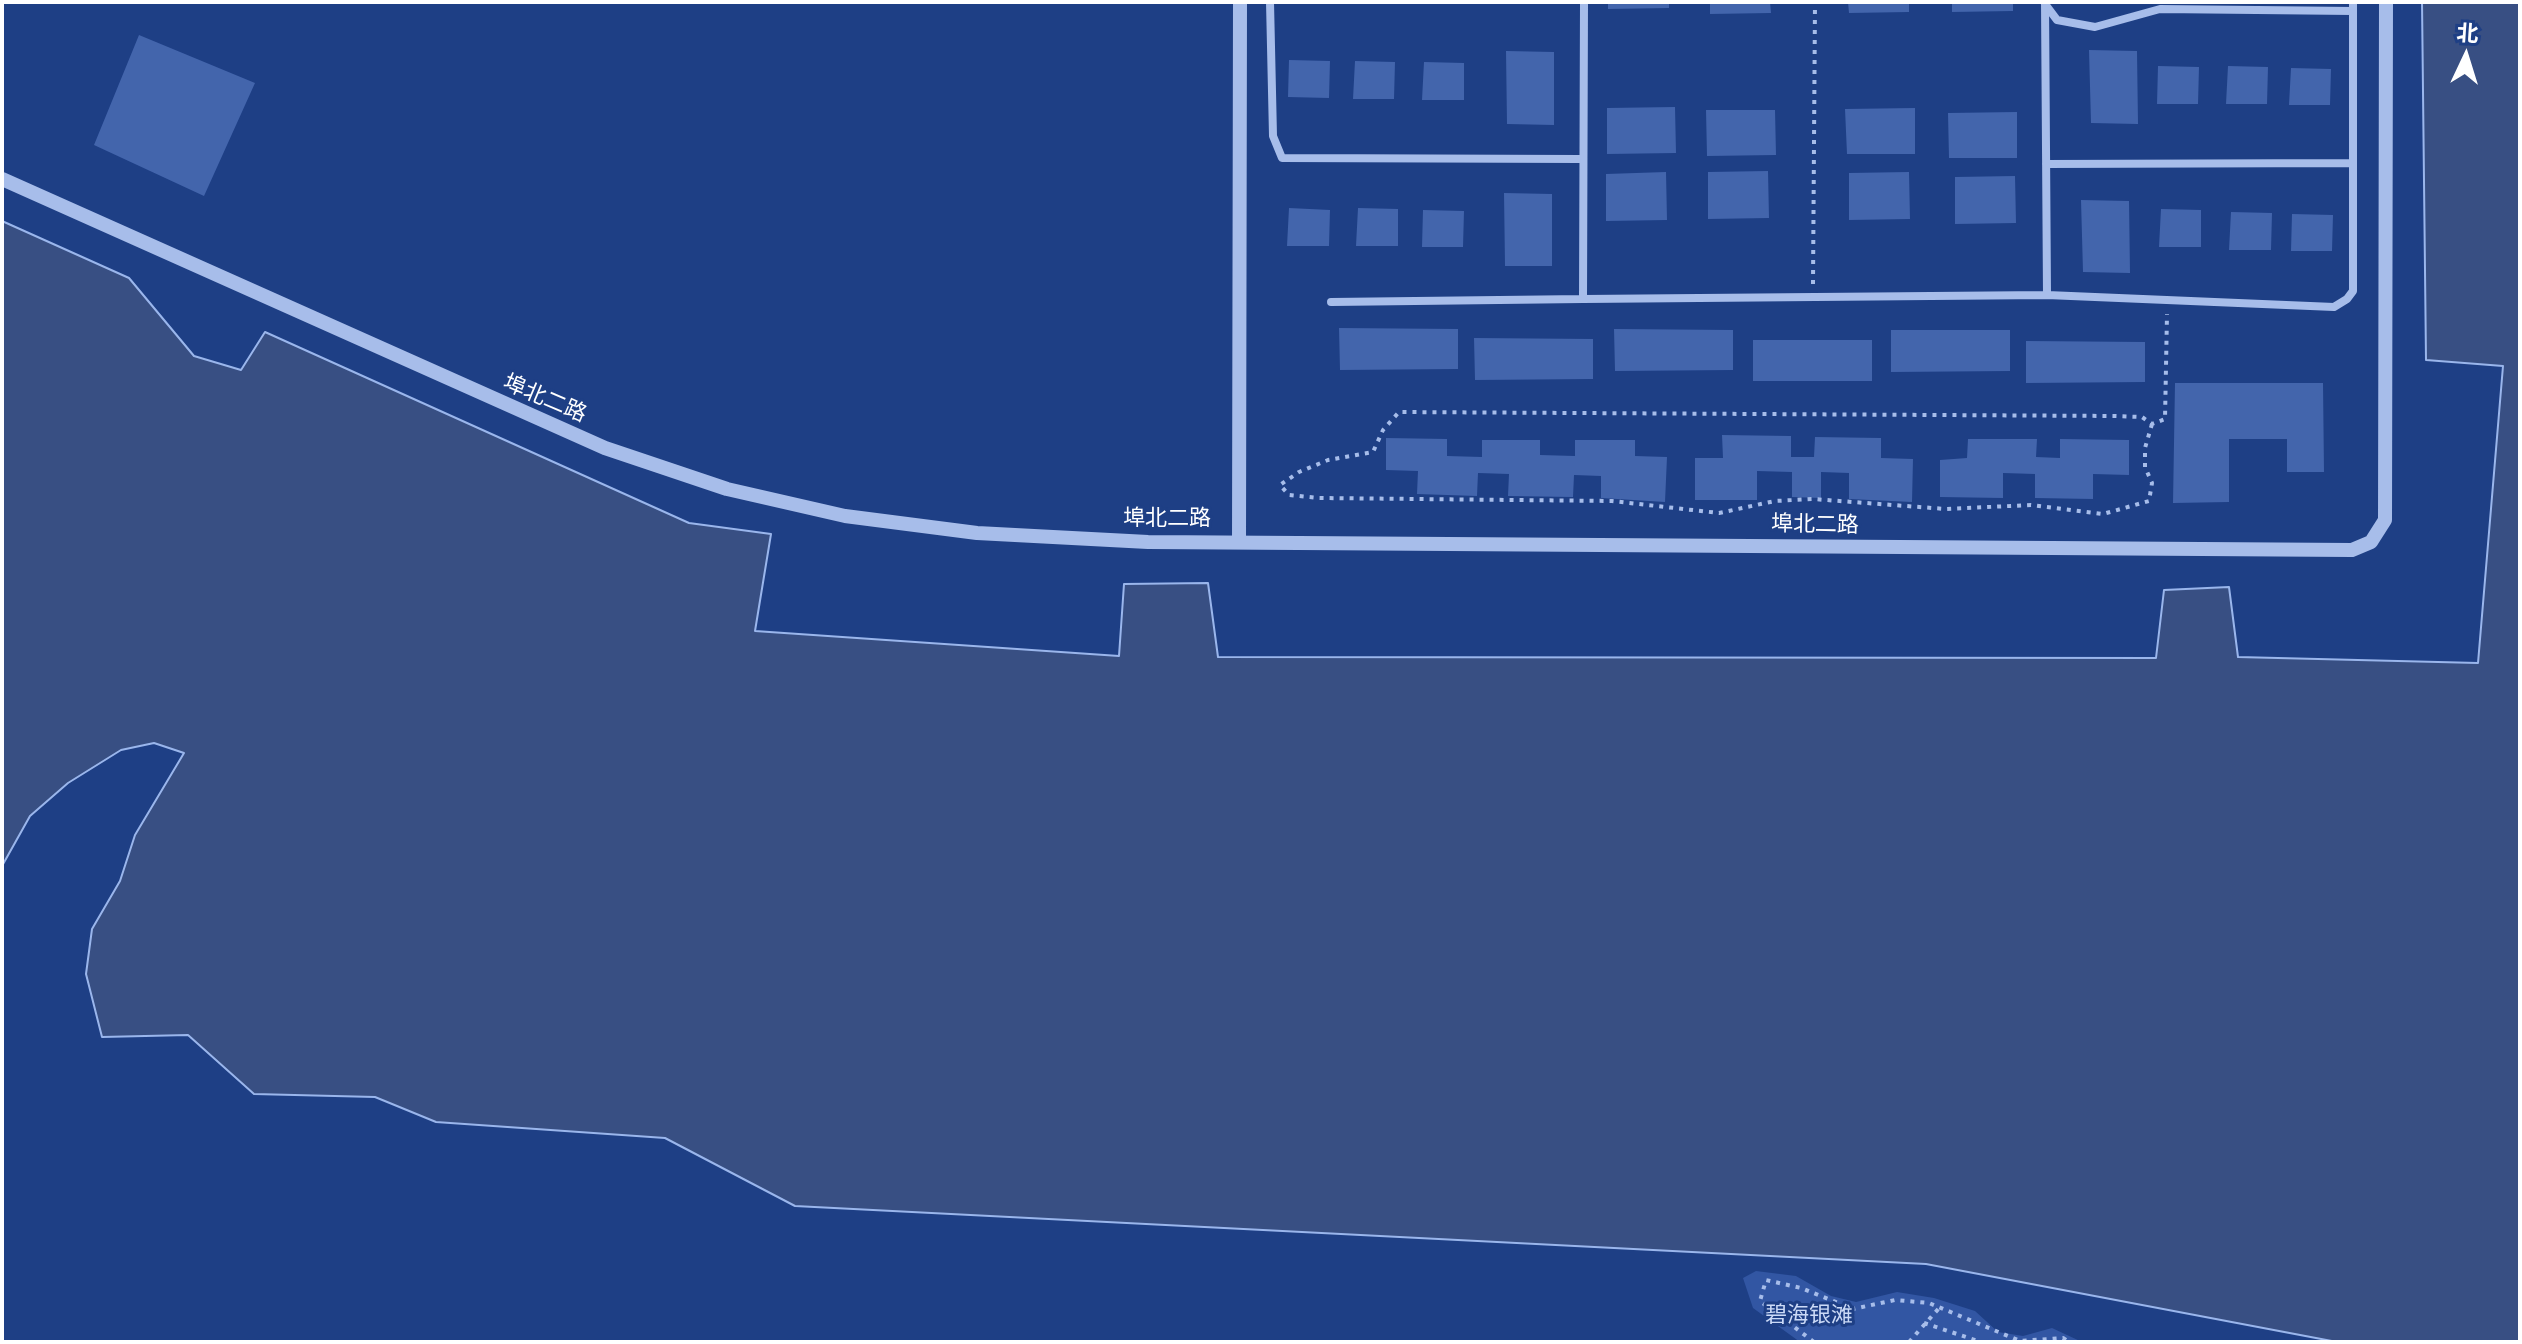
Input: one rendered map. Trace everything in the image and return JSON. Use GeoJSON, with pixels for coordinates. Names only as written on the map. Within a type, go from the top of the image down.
{"type":"FeatureCollection","features":[{"type":"Feature","properties":{"kind":"street"},"geometry":{"type":"LineString","coordinates":[[1239,540],[1240,2]]}},
{"type":"Feature","properties":{"kind":"street"},"geometry":{"type":"LineString","coordinates":[[1270,2],[1273,136],[1282,158],[1581,159]]}},
{"type":"Feature","properties":{"kind":"street"},"geometry":{"type":"LineString","coordinates":[[1583,299],[1581,159],[1584,2]]}},
{"type":"Feature","properties":{"kind":"street","name":"埠北二路"},"geometry":{"type":"LineString","coordinates":[[2,179],[605,448],[727,489],[845,516],[977,533],[1117,541],[2343,551],[2371,542],[2385,520],[2386,2]]}},
{"type":"Feature","properties":{"kind":"street"},"geometry":{"type":"LineString","coordinates":[[2045,3],[2047,295]]}},
{"type":"Feature","properties":{"kind":"street"},"geometry":{"type":"LineString","coordinates":[[1331,302],[2047,295],[2334,307],[2347,299],[2353,291],[2353,6],[2160,9],[2095,27],[2057,20],[2045,3]]}},
{"type":"Feature","properties":{"kind":"street"},"geometry":{"type":"LineString","coordinates":[[2046,164],[2352,163]]}},
{"type":"Feature","properties":{"kind":"path"},"geometry":{"type":"LineString","coordinates":[[1813,297],[1815,2]]}},
{"type":"Feature","properties":{"kind":"path"},"geometry":{"type":"LineString","coordinates":[[2152,424],[2165,419],[2168,300]]}},
{"type":"Feature","properties":{"kind":"path"},"geometry":{"type":"LineString","coordinates":[[1399,412],[2115,416],[2142,417],[2152,424],[2145,448],[2145,467],[2152,483],[2149,501],[2103,514],[2031,505],[1946,509],[1813,499],[1775,501],[1719,513],[1612,501],[1319,498],[1289,495],[1280,485],[1299,472],[1328,460],[1373,452],[1383,430],[1399,412]]}},
{"type":"Feature","properties":{"kind":"path"},"geometry":{"type":"LineString","coordinates":[[1814,1342],[1760,1301],[1766,1280],[1801,1288],[1853,1309],[1895,1300],[1940,1307],[2020,1341],[2063,1338],[2069,1342]]}},
{"type":"Feature","properties":{"kind":"path"},"geometry":{"type":"LineString","coordinates":[[1909,1342],[1940,1307]]}},
{"type":"Feature","properties":{"kind":"path"},"geometry":{"type":"LineString","coordinates":[[1924,1323],[1981,1342]]}},
{"type":"Feature","properties":{"kind":"green space","name":"碧海银滩"},"geometry":{"type":"Polygon","coordinates":[[[1756,1271],[1796,1276],[1831,1296],[1856,1302],[1897,1292],[1934,1298],[1975,1311],[1998,1332],[2023,1336],[2052,1328],[2082,1342],[1800,1342],[1753,1308],[1743,1278],[1756,1271]]]}},
{"type":"Feature","properties":{"kind":"shaded area"},"geometry":{"type":"Polygon","coordinates":[[[2422,2],[2520,2],[2520,1342],[2337,1342],[1926,1264],[795,1206],[665,1138],[436,1122],[375,1097],[254,1094],[188,1035],[102,1037],[86,974],[92,929],[120,881],[135,835],[184,753],[154,743],[121,750],[68,783],[30,816],[2,866],[2,221],[129,278],[194,356],[241,370],[265,332],[689,523],[771,534],[755,631],[1119,656],[1124,584],[1208,583],[1218,657],[2156,658],[2164,590],[2229,587],[2238,657],[2478,663],[2503,366],[2426,360],[2422,2]]]}},
{"type":"Feature","properties":{"kind":"building"},"geometry":{"type":"Polygon","coordinates":[[[1608,2],[1669,2],[1669,8],[1608,9],[1608,2]]]}},
{"type":"Feature","properties":{"kind":"building"},"geometry":{"type":"Polygon","coordinates":[[[1710,2],[1770,2],[1771,13],[1710,14],[1710,2]]]}},
{"type":"Feature","properties":{"kind":"building"},"geometry":{"type":"Polygon","coordinates":[[[1848,2],[1909,2],[1909,12],[1849,13],[1848,2]]]}},
{"type":"Feature","properties":{"kind":"building"},"geometry":{"type":"Polygon","coordinates":[[[1952,2],[2013,2],[2013,11],[1952,12],[1952,2]]]}},
{"type":"Feature","properties":{"kind":"building"},"geometry":{"type":"Polygon","coordinates":[[[139,35],[255,83],[204,196],[94,145],[139,35]]]}},
{"type":"Feature","properties":{"kind":"building"},"geometry":{"type":"Polygon","coordinates":[[[2089,50],[2137,51],[2138,124],[2091,123],[2089,50]]]}},
{"type":"Feature","properties":{"kind":"building"},"geometry":{"type":"Polygon","coordinates":[[[1506,51],[1554,52],[1554,125],[1507,124],[1506,51]]]}},
{"type":"Feature","properties":{"kind":"building"},"geometry":{"type":"Polygon","coordinates":[[[1289,60],[1330,61],[1329,98],[1288,97],[1289,60]]]}},
{"type":"Feature","properties":{"kind":"building"},"geometry":{"type":"Polygon","coordinates":[[[1355,61],[1395,62],[1394,99],[1353,99],[1355,61]]]}},
{"type":"Feature","properties":{"kind":"building"},"geometry":{"type":"Polygon","coordinates":[[[1424,62],[1464,63],[1464,100],[1422,100],[1424,62]]]}},
{"type":"Feature","properties":{"kind":"building"},"geometry":{"type":"Polygon","coordinates":[[[2158,66],[2199,67],[2198,104],[2157,104],[2158,66]]]}},
{"type":"Feature","properties":{"kind":"building"},"geometry":{"type":"Polygon","coordinates":[[[2228,66],[2268,67],[2267,104],[2226,104],[2228,66]]]}},
{"type":"Feature","properties":{"kind":"building"},"geometry":{"type":"Polygon","coordinates":[[[2291,68],[2331,69],[2330,105],[2289,105],[2291,68]]]}},
{"type":"Feature","properties":{"kind":"building"},"geometry":{"type":"Polygon","coordinates":[[[1675,107],[1676,153],[1607,154],[1607,108],[1675,107]]]}},
{"type":"Feature","properties":{"kind":"building"},"geometry":{"type":"Polygon","coordinates":[[[1915,108],[1915,154],[1847,154],[1845,109],[1915,108]]]}},
{"type":"Feature","properties":{"kind":"building"},"geometry":{"type":"Polygon","coordinates":[[[1706,110],[1775,110],[1776,155],[1707,156],[1706,110]]]}},
{"type":"Feature","properties":{"kind":"building"},"geometry":{"type":"Polygon","coordinates":[[[2017,112],[2017,158],[1949,158],[1948,113],[2017,112]]]}},
{"type":"Feature","properties":{"kind":"building"},"geometry":{"type":"Polygon","coordinates":[[[1768,171],[1769,218],[1708,219],[1708,172],[1768,171]]]}},
{"type":"Feature","properties":{"kind":"building"},"geometry":{"type":"Polygon","coordinates":[[[1666,172],[1667,220],[1606,221],[1606,174],[1666,172]]]}},
{"type":"Feature","properties":{"kind":"building"},"geometry":{"type":"Polygon","coordinates":[[[1909,172],[1910,219],[1849,220],[1849,173],[1909,172]]]}},
{"type":"Feature","properties":{"kind":"building"},"geometry":{"type":"Polygon","coordinates":[[[2015,176],[2016,223],[1955,224],[1955,177],[2015,176]]]}},
{"type":"Feature","properties":{"kind":"building"},"geometry":{"type":"Polygon","coordinates":[[[1504,193],[1552,194],[1552,266],[1505,266],[1504,193]]]}},
{"type":"Feature","properties":{"kind":"building"},"geometry":{"type":"Polygon","coordinates":[[[2081,200],[2129,201],[2130,273],[2083,272],[2081,200]]]}},
{"type":"Feature","properties":{"kind":"building"},"geometry":{"type":"Polygon","coordinates":[[[1289,208],[1330,210],[1329,246],[1287,246],[1289,208]]]}},
{"type":"Feature","properties":{"kind":"building"},"geometry":{"type":"Polygon","coordinates":[[[1358,208],[1398,209],[1398,246],[1356,246],[1358,208]]]}},
{"type":"Feature","properties":{"kind":"building"},"geometry":{"type":"Polygon","coordinates":[[[2161,209],[2201,210],[2201,247],[2159,247],[2161,209]]]}},
{"type":"Feature","properties":{"kind":"building"},"geometry":{"type":"Polygon","coordinates":[[[1423,210],[1464,211],[1463,247],[1422,247],[1423,210]]]}},
{"type":"Feature","properties":{"kind":"building"},"geometry":{"type":"Polygon","coordinates":[[[2231,212],[2272,213],[2271,250],[2229,250],[2231,212]]]}},
{"type":"Feature","properties":{"kind":"building"},"geometry":{"type":"Polygon","coordinates":[[[2292,214],[2333,215],[2332,251],[2291,251],[2292,214]]]}},
{"type":"Feature","properties":{"kind":"building"},"geometry":{"type":"Polygon","coordinates":[[[1339,328],[1458,329],[1458,369],[1340,370],[1339,328]]]}},
{"type":"Feature","properties":{"kind":"building"},"geometry":{"type":"Polygon","coordinates":[[[1614,329],[1733,330],[1733,370],[1615,371],[1614,329]]]}},
{"type":"Feature","properties":{"kind":"building"},"geometry":{"type":"Polygon","coordinates":[[[1891,330],[2010,330],[2010,371],[1891,372],[1891,330]]]}},
{"type":"Feature","properties":{"kind":"building"},"geometry":{"type":"Polygon","coordinates":[[[1474,338],[1593,339],[1593,379],[1475,380],[1474,338]]]}},
{"type":"Feature","properties":{"kind":"building"},"geometry":{"type":"Polygon","coordinates":[[[1753,340],[1872,340],[1872,381],[1753,381],[1753,340]]]}},
{"type":"Feature","properties":{"kind":"building"},"geometry":{"type":"Polygon","coordinates":[[[2026,341],[2145,342],[2145,382],[2026,383],[2026,341]]]}},
{"type":"Feature","properties":{"kind":"building"},"geometry":{"type":"Polygon","coordinates":[[[2175,383],[2323,383],[2324,472],[2287,472],[2287,439],[2229,439],[2229,502],[2173,503],[2175,383]]]}},
{"type":"Feature","properties":{"kind":"building"},"geometry":{"type":"Polygon","coordinates":[[[1722,435],[1791,436],[1791,457],[1814,457],[1815,437],[1881,438],[1881,458],[1913,459],[1912,502],[1849,499],[1849,473],[1821,472],[1821,498],[1792,497],[1792,472],[1757,471],[1757,500],[1695,500],[1695,458],[1723,458],[1722,435]]]}},
{"type":"Feature","properties":{"kind":"building"},"geometry":{"type":"Polygon","coordinates":[[[1386,438],[1447,439],[1447,456],[1482,457],[1482,440],[1540,440],[1540,455],[1575,456],[1575,440],[1635,440],[1635,456],[1667,457],[1665,502],[1601,498],[1601,476],[1574,475],[1573,497],[1508,496],[1509,474],[1478,473],[1477,496],[1417,494],[1418,471],[1386,470],[1386,438]]]}},
{"type":"Feature","properties":{"kind":"building"},"geometry":{"type":"Polygon","coordinates":[[[1968,439],[2037,439],[2036,457],[2060,458],[2060,439],[2129,440],[2129,475],[2093,474],[2093,499],[2035,498],[2035,474],[2003,473],[2003,498],[1940,497],[1940,460],[1967,458],[1968,439]]]}}]}
